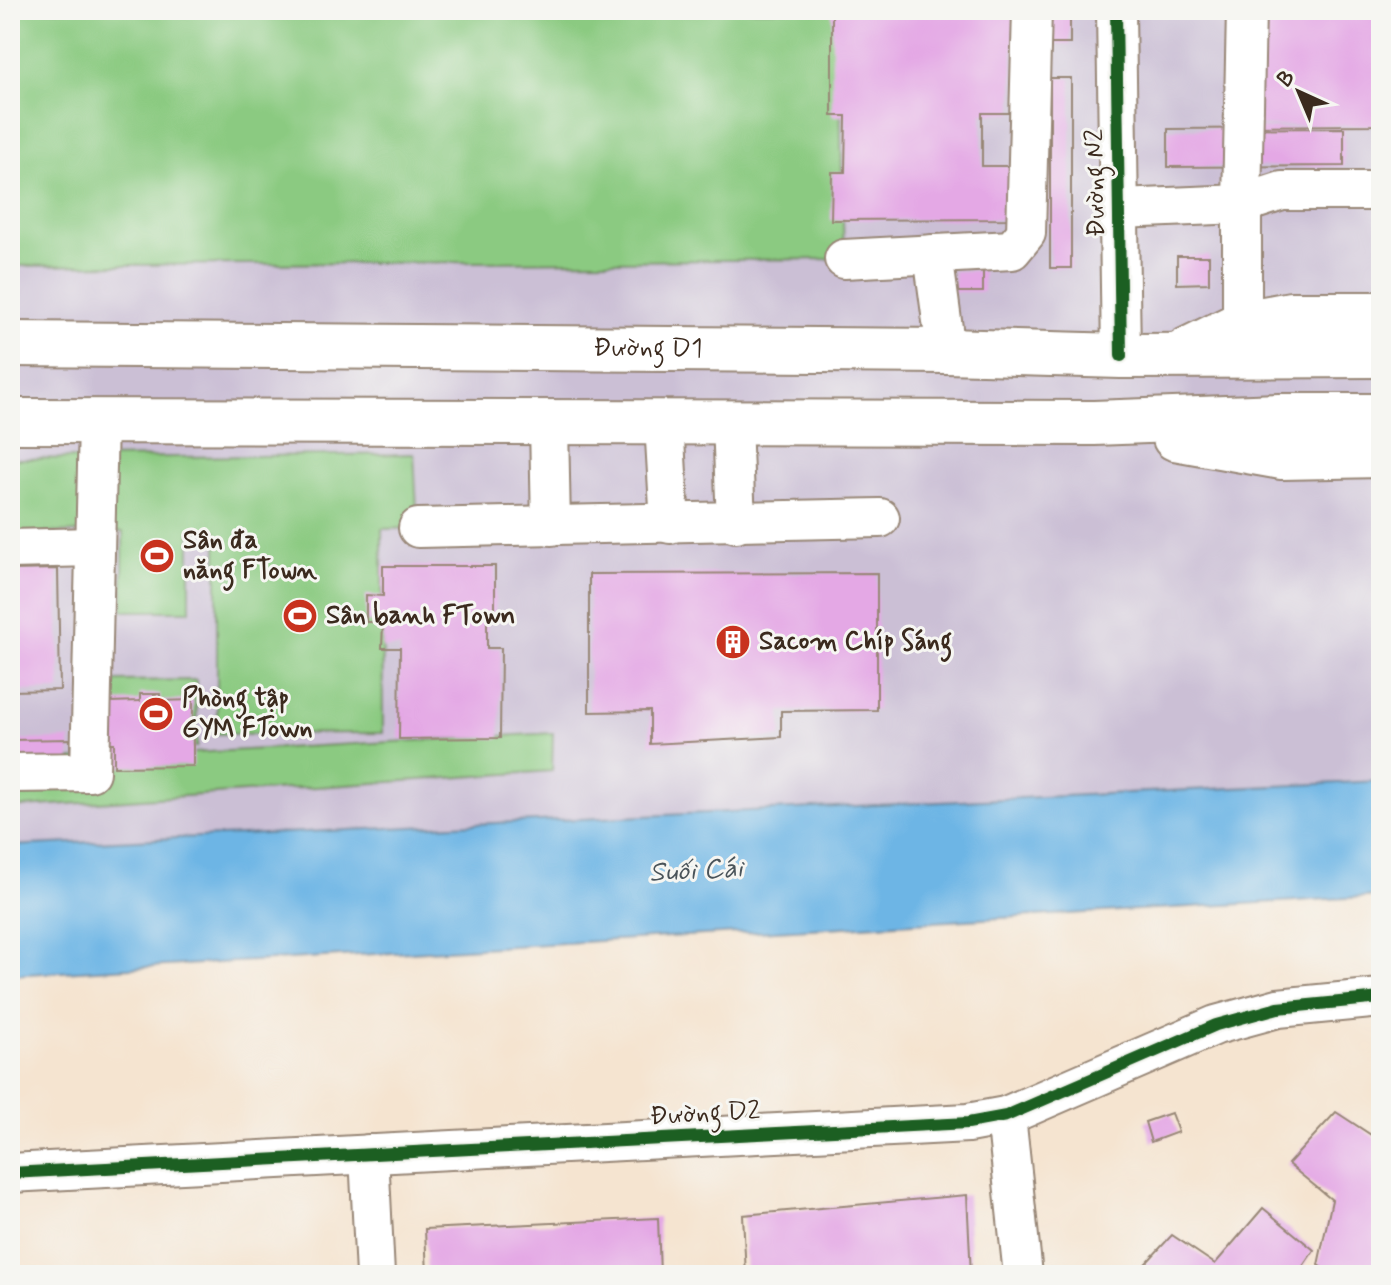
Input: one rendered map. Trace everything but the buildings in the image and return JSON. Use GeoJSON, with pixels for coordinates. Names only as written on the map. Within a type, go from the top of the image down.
{"type":"FeatureCollection","features":[{"type":"Feature","properties":{"kind":"main road"},"geometry":{"type":"LineString","coordinates":[[1175,356],[1242,323],[1291,314],[1381,314]]}},
{"type":"Feature","properties":{"kind":"main road","name":"Đường D1"},"geometry":{"type":"LineString","coordinates":[[10,344],[946,351],[1121,356],[1381,355]]}},
{"type":"Feature","properties":{"kind":"main road"},"geometry":{"type":"LineString","coordinates":[[10,421],[1094,423],[1279,416],[1381,416]]}},
{"type":"Feature","properties":{"kind":"main road"},"geometry":{"type":"LineString","coordinates":[[1094,423],[1282,457],[1381,455]]}},
{"type":"Feature","properties":{"kind":"street"},"geometry":{"type":"LineString","coordinates":[[844,259],[1012,250],[1026,233],[1032,10]]}},
{"type":"Feature","properties":{"kind":"street","name":"Đường N2"},"geometry":{"type":"LineString","coordinates":[[1116,10],[1121,356]]}},
{"type":"Feature","properties":{"kind":"street"},"geometry":{"type":"LineString","coordinates":[[1242,323],[1246,10]]}},
{"type":"Feature","properties":{"kind":"street"},"geometry":{"type":"LineString","coordinates":[[1119,209],[1242,204],[1282,191],[1381,191]]}},
{"type":"Feature","properties":{"kind":"street"},"geometry":{"type":"LineString","coordinates":[[933,254],[946,351]]}},
{"type":"Feature","properties":{"kind":"street"},"geometry":{"type":"LineString","coordinates":[[10,773],[90,772],[98,422]]}},
{"type":"Feature","properties":{"kind":"street"},"geometry":{"type":"LineString","coordinates":[[664,423],[670,524]]}},
{"type":"Feature","properties":{"kind":"street"},"geometry":{"type":"LineString","coordinates":[[732,423],[736,523]]}},
{"type":"Feature","properties":{"kind":"street"},"geometry":{"type":"LineString","coordinates":[[549,424],[551,526]]}},
{"type":"Feature","properties":{"kind":"street"},"geometry":{"type":"LineString","coordinates":[[418,528],[880,518]]}},
{"type":"Feature","properties":{"kind":"street"},"geometry":{"type":"LineString","coordinates":[[10,549],[94,547]]}},
{"type":"Feature","properties":{"kind":"street","name":"Đường D2"},"geometry":{"type":"LineString","coordinates":[[10,1173],[968,1123],[1006,1116],[1216,1025],[1278,1008],[1381,998]]}},
{"type":"Feature","properties":{"kind":"street"},"geometry":{"type":"LineString","coordinates":[[1006,1116],[1023,1275]]}},
{"type":"Feature","properties":{"kind":"street"},"geometry":{"type":"LineString","coordinates":[[369,1154],[375,1275]]}},
{"type":"Feature","properties":{"kind":"shaded area"},"geometry":{"type":"Polygon","coordinates":[[[10,10],[1381,10],[1381,781],[10,846],[10,10]]]}},
{"type":"Feature","properties":{"kind":"green space"},"geometry":{"type":"Polygon","coordinates":[[[10,10],[838,10],[844,259],[10,266],[10,10]]]}},
{"type":"Feature","properties":{"kind":"green space"},"geometry":{"type":"Polygon","coordinates":[[[414,454],[418,528],[382,529],[383,733],[217,734],[217,531],[190,531],[190,611],[123,611],[123,532],[10,533],[10,459],[414,454]]]}},
{"type":"Feature","properties":{"kind":"green space","name":"Phòng tập GYM FTown"},"geometry":{"type":"Polygon","coordinates":[[[196,680],[197,747],[116,748],[115,681],[196,680]]]}},
{"type":"Feature","properties":{"kind":"green space"},"geometry":{"type":"Polygon","coordinates":[[[553,733],[552,771],[10,808],[10,763],[553,733]]]}},
{"type":"Feature","properties":{"kind":"water","name":"Suối Cái"},"geometry":{"type":"Polygon","coordinates":[[[1381,781],[1381,896],[10,975],[10,846],[1381,781]]]}},
{"type":"Feature","properties":{"kind":"cycle path"},"geometry":{"type":"LineString","coordinates":[[1116,10],[1121,356]]}},
{"type":"Feature","properties":{"kind":"cycle path"},"geometry":{"type":"LineString","coordinates":[[10,1173],[968,1123],[1006,1116],[1216,1025],[1278,1008],[1381,998]]}},
{"type":"Feature","properties":{"kind":"place","name":"Sân đa năng FTown"},"geometry":{"type":"Point","coordinates":[157,556]}},
{"type":"Feature","properties":{"kind":"place","name":"Sân banh FTown"},"geometry":{"type":"Point","coordinates":[300,616]}},
{"type":"Feature","properties":{"kind":"place","name":"Sacom Chíp Sáng"},"geometry":{"type":"Point","coordinates":[733,642]}},
{"type":"Feature","properties":{"kind":"place","name":"Phòng tập GYM FTown"},"geometry":{"type":"Point","coordinates":[156,714]}}]}
